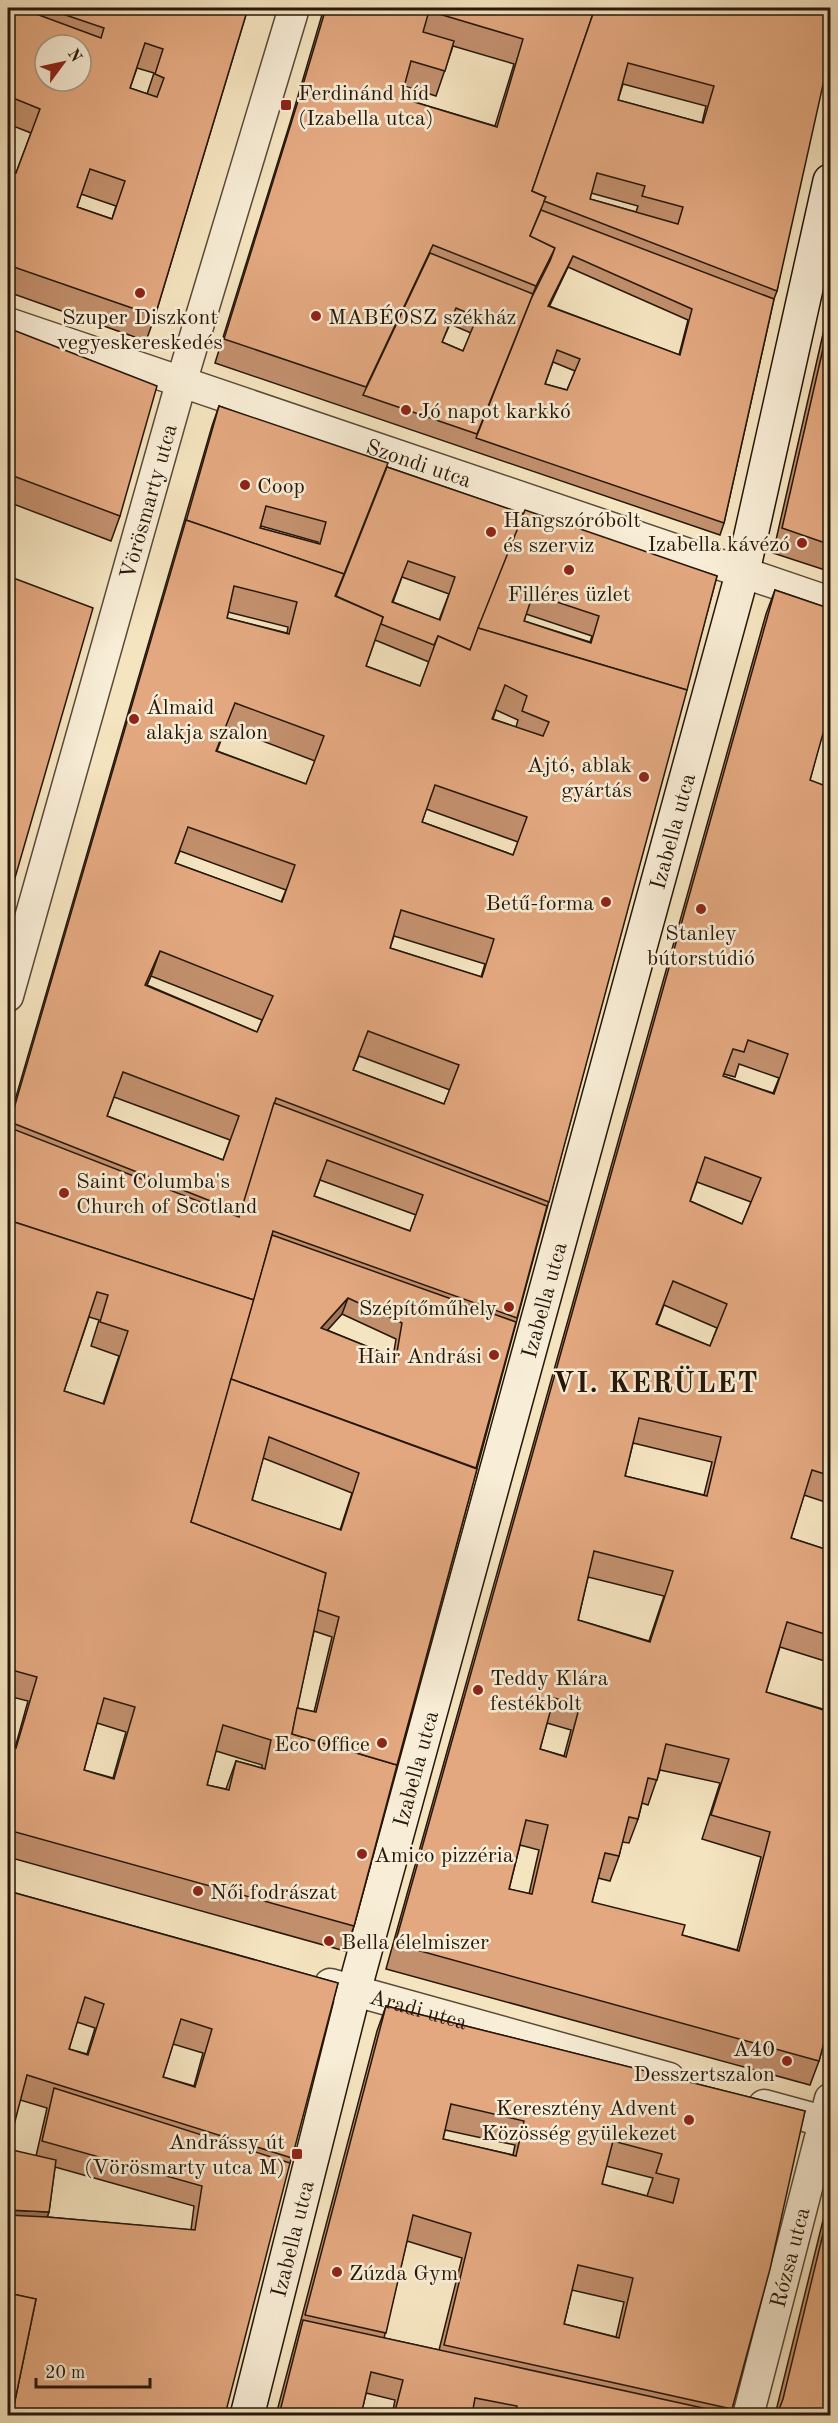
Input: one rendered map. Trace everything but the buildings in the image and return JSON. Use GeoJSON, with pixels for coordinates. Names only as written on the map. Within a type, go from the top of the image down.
{"type":"FeatureCollection","features":[{"type":"Feature","properties":{"kind":"street","name":"Vörösmarty utca"},"geometry":{"type":"LineString","coordinates":[[8,996],[181,383],[294,8]]}},
{"type":"Feature","properties":{"kind":"street","name":"Izabella utca"},"geometry":{"type":"LineString","coordinates":[[247,2415],[354,1990],[743,571],[831,181]]}},
{"type":"Feature","properties":{"kind":"street","name":"Szondi utca"},"geometry":{"type":"LineString","coordinates":[[8,323],[831,602]]}},
{"type":"Feature","properties":{"kind":"street","name":"Aradi utca"},"geometry":{"type":"LineString","coordinates":[[308,1978],[698,2086]]}},
{"type":"Feature","properties":{"kind":"street"},"geometry":{"type":"LineString","coordinates":[[733,2096],[829,2114]]}},
{"type":"Feature","properties":{"kind":"street","name":"Rózsa utca"},"geometry":{"type":"LineString","coordinates":[[748,2415],[829,2114]]}},
{"type":"Feature","properties":{"kind":"place","name":"Ferdinánd híd (Izabella utca)"},"geometry":{"type":"Point","coordinates":[286,105]}},
{"type":"Feature","properties":{"kind":"place","name":"Szuper Diszkont vegyeskereskedés"},"geometry":{"type":"Point","coordinates":[140,293]}},
{"type":"Feature","properties":{"kind":"place","name":"MABÉOSZ székház"},"geometry":{"type":"Point","coordinates":[316,316]}},
{"type":"Feature","properties":{"kind":"place","name":"Jó napot karkkó"},"geometry":{"type":"Point","coordinates":[406,410]}},
{"type":"Feature","properties":{"kind":"place","name":"Coop"},"geometry":{"type":"Point","coordinates":[245,485]}},
{"type":"Feature","properties":{"kind":"place","name":"Hangszóróbolt és szerviz"},"geometry":{"type":"Point","coordinates":[491,532]}},
{"type":"Feature","properties":{"kind":"place","name":"Izabella kávézó"},"geometry":{"type":"Point","coordinates":[802,543]}},
{"type":"Feature","properties":{"kind":"place","name":"Filléres üzlet"},"geometry":{"type":"Point","coordinates":[569,570]}},
{"type":"Feature","properties":{"kind":"place","name":"Álmaid alakja szalon"},"geometry":{"type":"Point","coordinates":[134,719]}},
{"type":"Feature","properties":{"kind":"place","name":"Ajtó, ablak gyártás"},"geometry":{"type":"Point","coordinates":[644,777]}},
{"type":"Feature","properties":{"kind":"place","name":"Betű-forma"},"geometry":{"type":"Point","coordinates":[606,902]}},
{"type":"Feature","properties":{"kind":"place","name":"Stanley bútorstúdió"},"geometry":{"type":"Point","coordinates":[701,909]}},
{"type":"Feature","properties":{"kind":"place","name":"Saint Columba's Church of Scotland"},"geometry":{"type":"Point","coordinates":[64,1193]}},
{"type":"Feature","properties":{"kind":"place","name":"Szépítőműhely"},"geometry":{"type":"Point","coordinates":[509,1307]}},
{"type":"Feature","properties":{"kind":"place","name":"Hair Andrási"},"geometry":{"type":"Point","coordinates":[494,1355]}},
{"type":"Feature","properties":{"kind":"place","name":"Teddy Klára festékbolt"},"geometry":{"type":"Point","coordinates":[478,1690]}},
{"type":"Feature","properties":{"kind":"place","name":"Eco Office"},"geometry":{"type":"Point","coordinates":[382,1743]}},
{"type":"Feature","properties":{"kind":"place","name":"Amico pizzéria"},"geometry":{"type":"Point","coordinates":[362,1854]}},
{"type":"Feature","properties":{"kind":"place","name":"Női fodrászat"},"geometry":{"type":"Point","coordinates":[198,1891]}},
{"type":"Feature","properties":{"kind":"place","name":"Bella élelmiszer"},"geometry":{"type":"Point","coordinates":[329,1941]}},
{"type":"Feature","properties":{"kind":"place","name":"A40 Desszertszalon"},"geometry":{"type":"Point","coordinates":[787,2061]}},
{"type":"Feature","properties":{"kind":"place","name":"Keresztény Advent Közösség gyülekezet"},"geometry":{"type":"Point","coordinates":[689,2120]}},
{"type":"Feature","properties":{"kind":"place","name":"Andrássy út (Vörösmarty utca M)"},"geometry":{"type":"Point","coordinates":[297,2154]}},
{"type":"Feature","properties":{"kind":"place","name":"Zúzda Gym"},"geometry":{"type":"Point","coordinates":[337,2272]}},
{"type":"Feature","properties":{"kind":"district","name":"VI. KERÜLET"},"geometry":{"type":"Point","coordinates":[656,1382]}}]}
